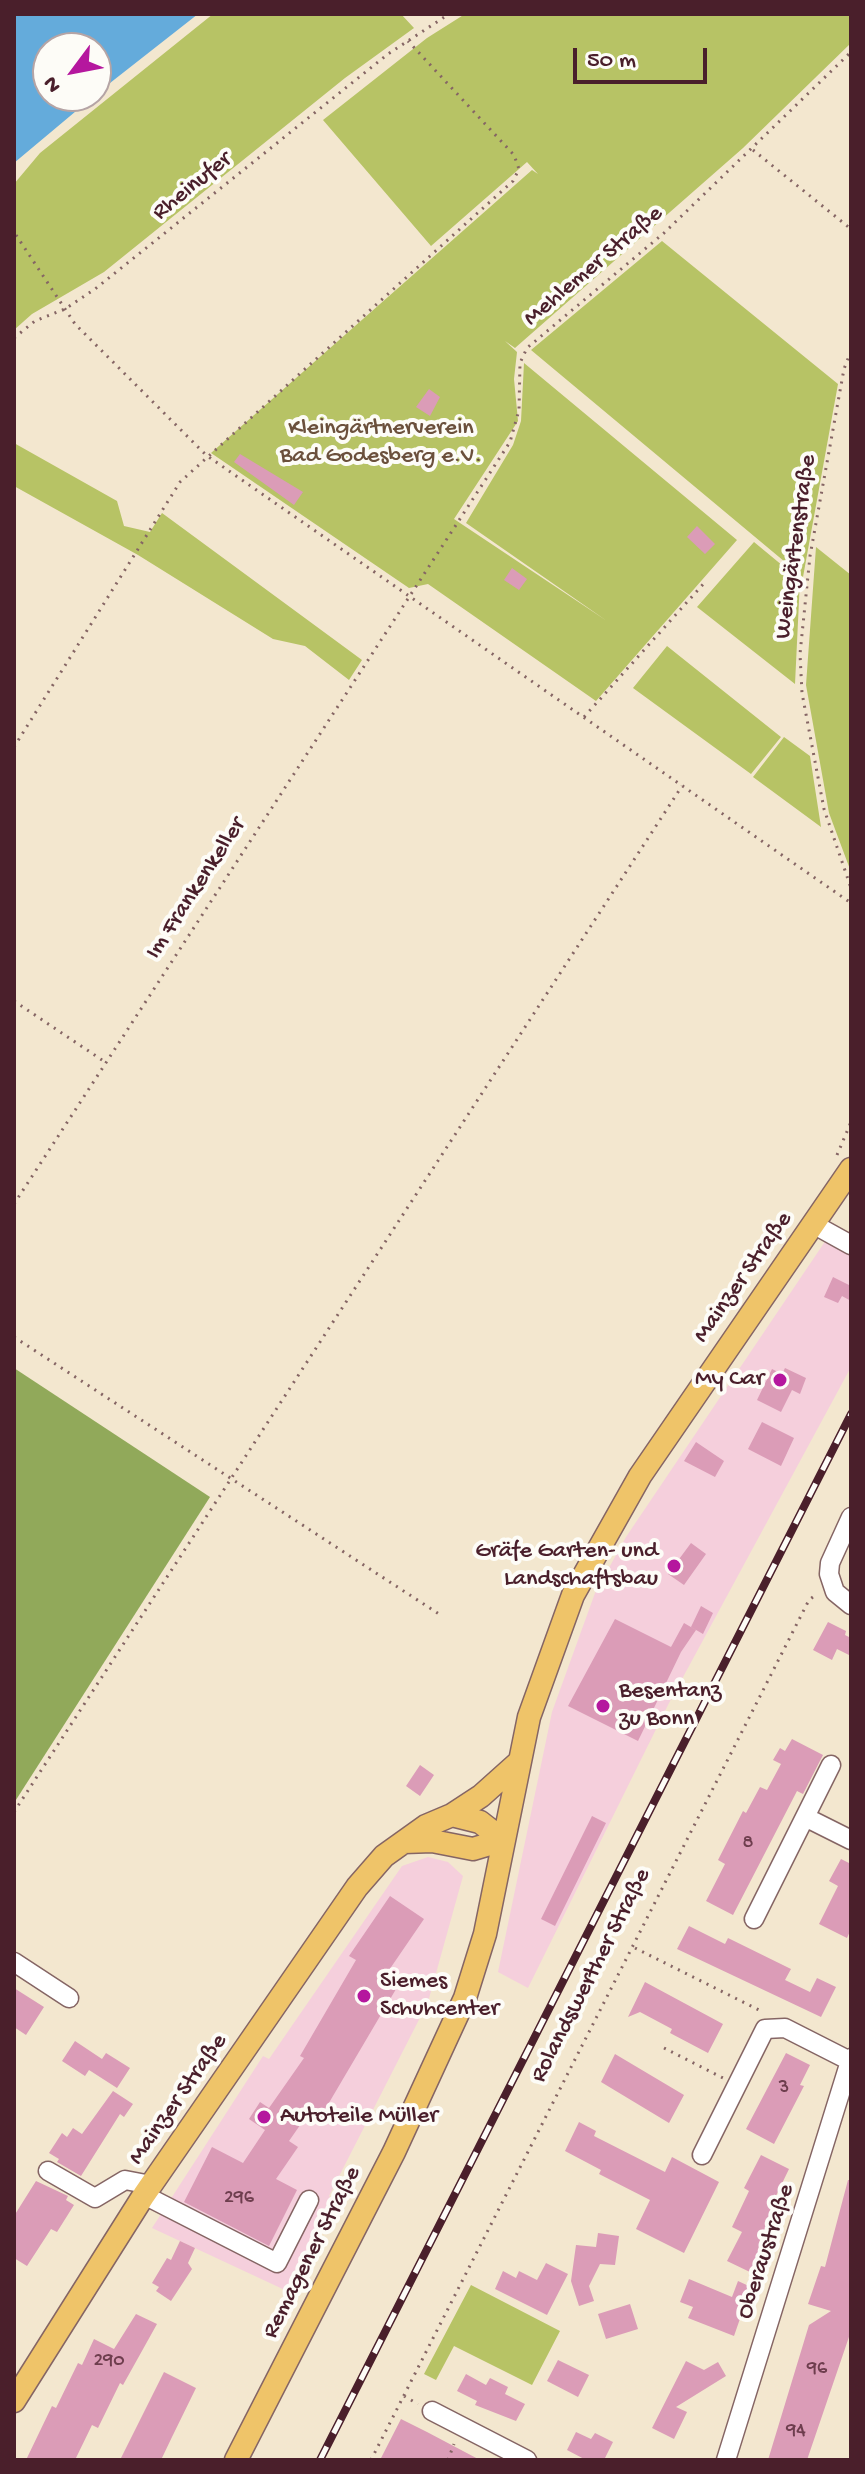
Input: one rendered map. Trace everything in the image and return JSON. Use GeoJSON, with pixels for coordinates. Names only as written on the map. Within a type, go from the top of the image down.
{"type":"FeatureCollection","features":[{"type":"Feature","properties":{"kind":"main road","name":"Mainzer Straße"},"geometry":{"type":"LineString","coordinates":[[503,1840],[519,1762],[544,1670],[573,1595],[640,1476],[851,1169]]}},
{"type":"Feature","properties":{"kind":"main road","name":"Mainzer Straße"},"geometry":{"type":"LineString","coordinates":[[14,2401],[148,2190],[379,1859],[426,1826],[452,1815],[519,1762]]}},
{"type":"Feature","properties":{"kind":"main road"},"geometry":{"type":"LineString","coordinates":[[452,1815],[480,1822],[503,1840]]}},
{"type":"Feature","properties":{"kind":"main road"},"geometry":{"type":"LineString","coordinates":[[404,1842],[432,1841],[473,1849],[503,1840]]}},
{"type":"Feature","properties":{"kind":"main road","name":"Remagener Straße"},"geometry":{"type":"LineString","coordinates":[[236,2460],[446,2044],[480,1955],[503,1840]]}},
{"type":"Feature","properties":{"kind":"street"},"geometry":{"type":"LineString","coordinates":[[813,1224],[851,1245]]}},
{"type":"Feature","properties":{"kind":"street"},"geometry":{"type":"LineString","coordinates":[[851,1517],[830,1563],[830,1584],[851,1605]]}},
{"type":"Feature","properties":{"kind":"street"},"geometry":{"type":"LineString","coordinates":[[754,1919],[831,1765]]}},
{"type":"Feature","properties":{"kind":"street"},"geometry":{"type":"LineString","coordinates":[[805,1817],[851,1840]]}},
{"type":"Feature","properties":{"kind":"street"},"geometry":{"type":"LineString","coordinates":[[14,1962],[69,1998]]}},
{"type":"Feature","properties":{"kind":"street"},"geometry":{"type":"LineString","coordinates":[[702,2155],[765,2029],[785,2028],[850,2060]]}},
{"type":"Feature","properties":{"kind":"street","name":"Oberaustraße"},"geometry":{"type":"LineString","coordinates":[[726,2460],[850,2060]]}},
{"type":"Feature","properties":{"kind":"street"},"geometry":{"type":"LineString","coordinates":[[48,2171],[95,2198],[125,2180],[277,2263],[309,2200]]}},
{"type":"Feature","properties":{"kind":"street"},"geometry":{"type":"LineString","coordinates":[[432,2411],[527,2460]]}},
{"type":"Feature","properties":{"kind":"path","name":"Rheinufer"},"geometry":{"type":"LineString","coordinates":[[14,338],[35,321],[65,309],[95,289],[388,54],[449,14]]}},
{"type":"Feature","properties":{"kind":"path"},"geometry":{"type":"LineString","coordinates":[[14,747],[180,482],[206,455],[513,181],[519,169],[514,155],[408,41]]}},
{"type":"Feature","properties":{"kind":"path","name":"Mehlemer Straße"},"geometry":{"type":"LineString","coordinates":[[410,595],[510,442],[519,410],[520,363],[527,348],[664,233],[851,52]]}},
{"type":"Feature","properties":{"kind":"path"},"geometry":{"type":"LineString","coordinates":[[753,150],[851,229]]}},
{"type":"Feature","properties":{"kind":"path"},"geometry":{"type":"LineString","coordinates":[[16,235],[65,309],[130,381],[206,455],[851,903]]}},
{"type":"Feature","properties":{"kind":"path","name":"Weingärtenstraße"},"geometry":{"type":"LineString","coordinates":[[851,351],[844,369],[810,556],[800,654],[802,693],[824,809],[851,888]]}},
{"type":"Feature","properties":{"kind":"path"},"geometry":{"type":"LineString","coordinates":[[584,717],[706,581]]}},
{"type":"Feature","properties":{"kind":"path","name":"Im Frankenkeller"},"geometry":{"type":"LineString","coordinates":[[14,1204],[410,595]]}},
{"type":"Feature","properties":{"kind":"path"},"geometry":{"type":"LineString","coordinates":[[14,1812],[682,786]]}},
{"type":"Feature","properties":{"kind":"path"},"geometry":{"type":"LineString","coordinates":[[14,1001],[105,1062]]}},
{"type":"Feature","properties":{"kind":"path"},"geometry":{"type":"LineString","coordinates":[[14,1337],[442,1616]]}},
{"type":"Feature","properties":{"kind":"path","name":"Rolandswerther Straße"},"geometry":{"type":"LineString","coordinates":[[371,2460],[809,1600],[830,1584]]}},
{"type":"Feature","properties":{"kind":"path"},"geometry":{"type":"LineString","coordinates":[[634,1948],[763,2012],[773,2020],[775,2028]]}},
{"type":"Feature","properties":{"kind":"path"},"geometry":{"type":"LineString","coordinates":[[664,2048],[737,2085]]}},
{"type":"Feature","properties":{"kind":"shaded area"},"geometry":{"type":"Polygon","coordinates":[[[826,1240],[851,1255],[851,1367],[669,1703],[528,1988],[498,1972],[552,1712],[595,1593],[626,1537],[826,1240]]]}},
{"type":"Feature","properties":{"kind":"shaded area"},"geometry":{"type":"Polygon","coordinates":[[[428,1857],[448,1862],[463,1876],[428,2002],[329,2196],[333,2199],[287,2291],[152,2228],[263,2056],[269,2059],[402,1866],[428,1857]]]}},
{"type":"Feature","properties":{"kind":"green space"},"geometry":{"type":"Polygon","coordinates":[[[213,14],[401,14],[414,28],[345,78],[104,272],[32,314],[14,330],[14,184],[40,153],[91,112],[112,112],[112,95],[213,14]]]}},
{"type":"Feature","properties":{"kind":"green space","name":"Kleingärtnerverein Bad Godesberg e.V."},"geometry":{"type":"Polygon","coordinates":[[[465,14],[851,14],[851,43],[743,148],[515,348],[505,341],[517,352],[514,379],[518,421],[454,519],[607,621],[466,523],[513,445],[521,421],[524,363],[737,540],[596,701],[428,584],[409,588],[211,453],[532,170],[538,174],[527,162],[431,246],[323,120],[427,38],[465,14]]]}},
{"type":"Feature","properties":{"kind":"green space"},"geometry":{"type":"Polygon","coordinates":[[[662,241],[838,384],[803,577],[531,350],[662,241]]]}},
{"type":"Feature","properties":{"kind":"green space"},"geometry":{"type":"Polygon","coordinates":[[[14,443],[117,501],[124,526],[150,532],[162,513],[362,660],[349,680],[305,646],[273,639],[138,555],[14,486],[14,443]]]}},
{"type":"Feature","properties":{"kind":"green space"},"geometry":{"type":"Polygon","coordinates":[[[754,542],[800,580],[795,684],[697,607],[754,542]]]}},
{"type":"Feature","properties":{"kind":"green space"},"geometry":{"type":"Polygon","coordinates":[[[816,547],[851,575],[851,872],[829,813],[806,685],[816,547]]]}},
{"type":"Feature","properties":{"kind":"green space"},"geometry":{"type":"Polygon","coordinates":[[[667,646],[781,737],[751,774],[633,688],[667,646]]]}},
{"type":"Feature","properties":{"kind":"green space"},"geometry":{"type":"Polygon","coordinates":[[[784,737],[810,756],[821,827],[753,777],[784,737]]]}},
{"type":"Feature","properties":{"kind":"green space"},"geometry":{"type":"Polygon","coordinates":[[[14,1368],[210,1497],[14,1803],[14,1368]]]}},
{"type":"Feature","properties":{"kind":"green space"},"geometry":{"type":"Polygon","coordinates":[[[471,2285],[560,2331],[532,2385],[454,2346],[436,2380],[424,2374],[471,2285]]]}},
{"type":"Feature","properties":{"kind":"water"},"geometry":{"type":"Polygon","coordinates":[[[14,14],[198,14],[112,81],[112,32],[32,32],[32,112],[75,112],[14,163],[14,14]]]}},
{"type":"Feature","properties":{"kind":"building"},"geometry":{"type":"Polygon","coordinates":[[[429,389],[440,397],[430,416],[416,407],[429,389]]]}},
{"type":"Feature","properties":{"kind":"building"},"geometry":{"type":"Polygon","coordinates":[[[240,454],[303,492],[294,505],[234,462],[240,454]]]}},
{"type":"Feature","properties":{"kind":"building"},"geometry":{"type":"Polygon","coordinates":[[[697,526],[715,544],[705,554],[687,537],[697,526]]]}},
{"type":"Feature","properties":{"kind":"building"},"geometry":{"type":"Polygon","coordinates":[[[512,568],[527,579],[519,590],[504,580],[512,568]]]}},
{"type":"Feature","properties":{"kind":"building"},"geometry":{"type":"Polygon","coordinates":[[[833,1277],[851,1286],[851,1301],[842,1296],[838,1303],[824,1297],[833,1277]]]}},
{"type":"Feature","properties":{"kind":"building"},"geometry":{"type":"Polygon","coordinates":[[[785,1368],[806,1378],[800,1394],[792,1390],[781,1412],[757,1400],[772,1369],[782,1374],[785,1368]]]}},
{"type":"Feature","properties":{"kind":"building"},"geometry":{"type":"Polygon","coordinates":[[[762,1422],[794,1438],[781,1466],[748,1449],[762,1422]]]}},
{"type":"Feature","properties":{"kind":"building"},"geometry":{"type":"Polygon","coordinates":[[[696,1442],[724,1461],[715,1477],[684,1461],[696,1442]]]}},
{"type":"Feature","properties":{"kind":"building"},"geometry":{"type":"Polygon","coordinates":[[[691,1543],[706,1554],[684,1585],[668,1574],[691,1543]]]}},
{"type":"Feature","properties":{"kind":"building"},"geometry":{"type":"Polygon","coordinates":[[[701,1606],[713,1613],[703,1634],[691,1627],[701,1606]]]}},
{"type":"Feature","properties":{"kind":"building"},"geometry":{"type":"Polygon","coordinates":[[[615,1619],[671,1647],[684,1623],[696,1630],[681,1652],[638,1741],[568,1706],[615,1619]]]}},
{"type":"Feature","properties":{"kind":"building"},"geometry":{"type":"Polygon","coordinates":[[[828,1622],[846,1631],[845,1635],[851,1638],[851,1656],[837,1649],[832,1660],[813,1650],[828,1622]]]}},
{"type":"Feature","properties":{"kind":"building"},"geometry":{"type":"Polygon","coordinates":[[[792,1739],[823,1755],[803,1794],[797,1791],[733,1915],[706,1901],[725,1864],[718,1860],[743,1811],[746,1813],[760,1787],[767,1790],[781,1764],[773,1760],[780,1748],[785,1751],[792,1739]]]}},
{"type":"Feature","properties":{"kind":"building"},"geometry":{"type":"Polygon","coordinates":[[[420,1765],[434,1775],[420,1796],[406,1786],[420,1765]]]}},
{"type":"Feature","properties":{"kind":"building"},"geometry":{"type":"Polygon","coordinates":[[[592,1816],[606,1823],[555,1926],[541,1919],[592,1816]]]}},
{"type":"Feature","properties":{"kind":"building"},"geometry":{"type":"Polygon","coordinates":[[[841,1859],[849,1863],[851,1860],[851,1929],[847,1938],[819,1924],[838,1886],[829,1881],[841,1859]]]}},
{"type":"Feature","properties":{"kind":"building"},"geometry":{"type":"Polygon","coordinates":[[[390,1896],[424,1919],[385,1976],[399,1984],[320,2118],[313,2124],[305,2118],[289,2141],[298,2147],[276,2179],[297,2190],[269,2246],[184,2202],[212,2147],[243,2163],[265,2130],[249,2119],[260,2102],[269,2108],[304,2058],[300,2056],[356,1960],[349,1956],[390,1896]]]}},
{"type":"Feature","properties":{"kind":"building"},"geometry":{"type":"Polygon","coordinates":[[[689,1926],[725,1944],[728,1938],[791,1969],[785,1980],[810,1992],[817,1978],[836,1987],[821,2017],[677,1949],[689,1926]]]}},
{"type":"Feature","properties":{"kind":"building"},"geometry":{"type":"Polygon","coordinates":[[[645,1982],[723,2024],[708,2053],[670,2033],[672,2029],[640,2012],[628,2017],[645,1982]]]}},
{"type":"Feature","properties":{"kind":"building"},"geometry":{"type":"Polygon","coordinates":[[[14,1988],[44,2007],[26,2035],[14,2027],[14,1988]]]}},
{"type":"Feature","properties":{"kind":"building"},"geometry":{"type":"Polygon","coordinates":[[[75,2041],[102,2059],[106,2053],[130,2068],[117,2088],[89,2070],[85,2076],[62,2061],[75,2041]]]}},
{"type":"Feature","properties":{"kind":"building"},"geometry":{"type":"Polygon","coordinates":[[[786,2053],[810,2065],[800,2085],[804,2086],[774,2144],[746,2129],[786,2053]]]}},
{"type":"Feature","properties":{"kind":"building"},"geometry":{"type":"Polygon","coordinates":[[[615,2054],[684,2095],[669,2123],[601,2082],[615,2054]]]}},
{"type":"Feature","properties":{"kind":"building"},"geometry":{"type":"Polygon","coordinates":[[[113,2091],[133,2104],[124,2117],[120,2114],[81,2176],[57,2162],[59,2159],[49,2153],[62,2133],[67,2137],[73,2128],[82,2134],[113,2091]]]}},
{"type":"Feature","properties":{"kind":"building"},"geometry":{"type":"Polygon","coordinates":[[[579,2122],[596,2131],[594,2136],[665,2172],[672,2157],[719,2182],[684,2253],[636,2229],[650,2200],[599,2174],[601,2170],[565,2151],[579,2122]]]}},
{"type":"Feature","properties":{"kind":"building"},"geometry":{"type":"Polygon","coordinates":[[[761,2155],[789,2169],[773,2202],[778,2205],[760,2241],[766,2244],[752,2273],[727,2261],[742,2232],[732,2227],[749,2191],[744,2188],[761,2155]]]}},
{"type":"Feature","properties":{"kind":"building"},"geometry":{"type":"Polygon","coordinates":[[[848,2180],[851,2180],[851,2331],[807,2460],[768,2460],[809,2325],[831,2311],[808,2304],[821,2266],[825,2267],[848,2180]]]}},
{"type":"Feature","properties":{"kind":"building"},"geometry":{"type":"Polygon","coordinates":[[[36,2181],[68,2196],[66,2200],[74,2205],[57,2232],[51,2229],[27,2266],[14,2258],[14,2216],[36,2181]]]}},
{"type":"Feature","properties":{"kind":"building"},"geometry":{"type":"Polygon","coordinates":[[[598,2233],[619,2236],[615,2265],[600,2264],[589,2286],[594,2301],[579,2306],[571,2281],[576,2245],[596,2247],[598,2233]]]}},
{"type":"Feature","properties":{"kind":"building"},"geometry":{"type":"Polygon","coordinates":[[[180,2241],[195,2248],[188,2263],[192,2269],[171,2301],[156,2291],[159,2287],[152,2283],[167,2258],[171,2260],[180,2241]]]}},
{"type":"Feature","properties":{"kind":"building"},"geometry":{"type":"Polygon","coordinates":[[[546,2263],[568,2274],[547,2315],[495,2289],[503,2271],[516,2278],[519,2271],[537,2280],[546,2263]]]}},
{"type":"Feature","properties":{"kind":"building"},"geometry":{"type":"Polygon","coordinates":[[[689,2279],[732,2297],[738,2281],[751,2287],[734,2336],[688,2318],[693,2307],[680,2302],[689,2279]]]}},
{"type":"Feature","properties":{"kind":"building"},"geometry":{"type":"Polygon","coordinates":[[[630,2304],[638,2329],[606,2339],[598,2314],[630,2304]]]}},
{"type":"Feature","properties":{"kind":"building"},"geometry":{"type":"Polygon","coordinates":[[[136,2314],[157,2324],[123,2385],[120,2383],[98,2428],[92,2425],[75,2460],[26,2460],[52,2406],[56,2408],[78,2363],[82,2365],[94,2339],[114,2349],[136,2314]]]}},
{"type":"Feature","properties":{"kind":"building"},"geometry":{"type":"Polygon","coordinates":[[[558,2360],[589,2375],[578,2397],[547,2381],[558,2360]]]}},
{"type":"Feature","properties":{"kind":"building"},"geometry":{"type":"Polygon","coordinates":[[[686,2361],[704,2370],[718,2362],[726,2376],[676,2407],[687,2412],[674,2439],[652,2428],[686,2361]]]}},
{"type":"Feature","properties":{"kind":"building"},"geometry":{"type":"Polygon","coordinates":[[[164,2372],[196,2388],[161,2460],[120,2460],[164,2372]]]}},
{"type":"Feature","properties":{"kind":"building"},"geometry":{"type":"Polygon","coordinates":[[[466,2374],[486,2385],[490,2378],[508,2387],[505,2394],[525,2404],[516,2421],[475,2405],[477,2401],[457,2391],[466,2374]]]}},
{"type":"Feature","properties":{"kind":"building"},"geometry":{"type":"Polygon","coordinates":[[[401,2419],[427,2432],[480,2460],[380,2460],[401,2419]]]}},
{"type":"Feature","properties":{"kind":"building"},"geometry":{"type":"Polygon","coordinates":[[[576,2432],[591,2439],[595,2433],[613,2442],[604,2460],[586,2460],[567,2450],[576,2432]]]}},
{"type":"Feature","properties":{"kind":"railway"},"geometry":{"type":"LineString","coordinates":[[320,2460],[851,1414]]}},
{"type":"Feature","properties":{"kind":"place","name":"My Car"},"geometry":{"type":"Point","coordinates":[780,1380]}},
{"type":"Feature","properties":{"kind":"place","name":"Gräfe Garten- und Landschaftsbau"},"geometry":{"type":"Point","coordinates":[674,1566]}},
{"type":"Feature","properties":{"kind":"place","name":"Besentanz zu Bonn"},"geometry":{"type":"Point","coordinates":[603,1706]}},
{"type":"Feature","properties":{"kind":"place","name":"Siemes Schuhcenter"},"geometry":{"type":"Point","coordinates":[364,1996]}},
{"type":"Feature","properties":{"kind":"place","name":"Autoteile Müller"},"geometry":{"type":"Point","coordinates":[264,2117]}}]}
